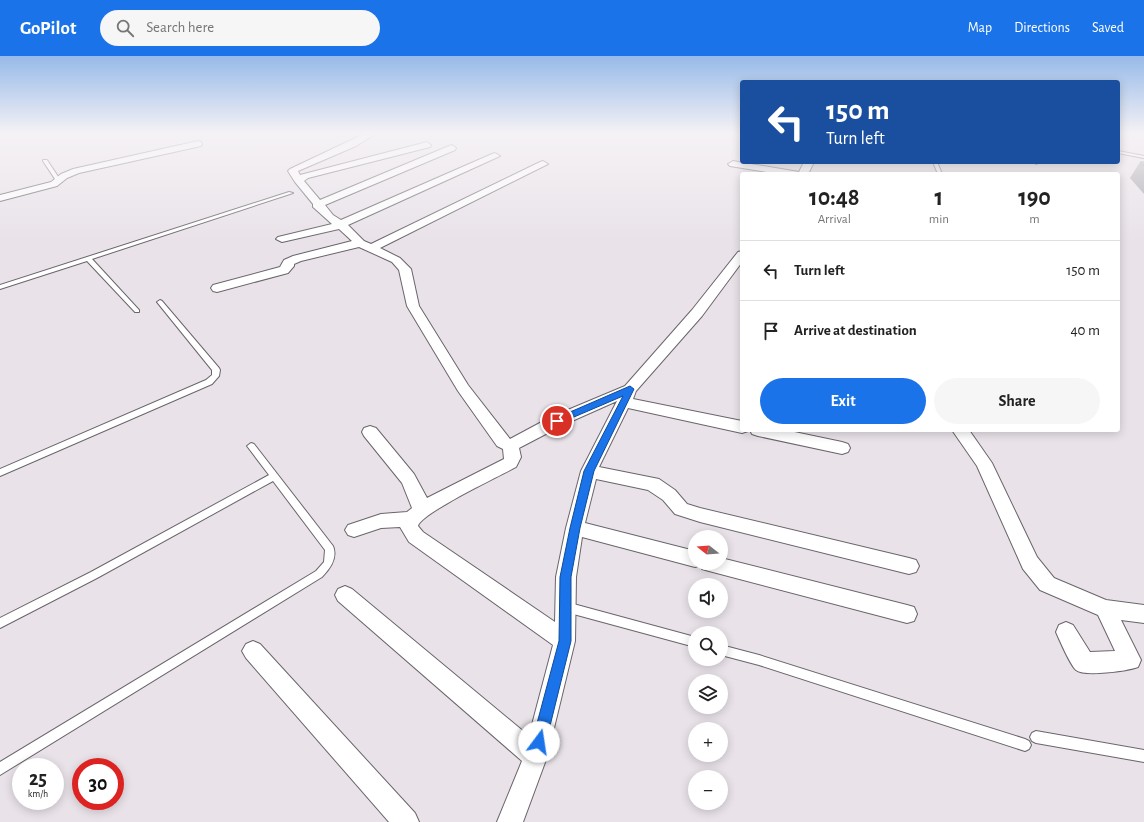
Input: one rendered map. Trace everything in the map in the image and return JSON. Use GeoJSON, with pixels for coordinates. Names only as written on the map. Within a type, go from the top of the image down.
{"type":"FeatureCollection","features":[{"type":"Feature","properties":{"kind":"street"},"geometry":{"type":"LineString","coordinates":[[0,198],[54,184],[64,176],[86,169]]}},
{"type":"Feature","properties":{"kind":"street"},"geometry":{"type":"LineString","coordinates":[[296,169],[293,171],[298,180],[329,217],[366,245],[396,260],[405,269],[413,306],[464,388],[503,442],[510,446],[513,457],[510,463],[429,505],[417,515],[409,528],[416,538],[565,641]]}},
{"type":"Feature","properties":{"kind":"street"},"geometry":{"type":"LineString","coordinates":[[298,180],[332,169]]}},
{"type":"Feature","properties":{"kind":"street"},"geometry":{"type":"LineString","coordinates":[[317,204],[402,169]]}},
{"type":"Feature","properties":{"kind":"street"},"geometry":{"type":"LineString","coordinates":[[282,239],[340,225],[466,169]]}},
{"type":"Feature","properties":{"kind":"street"},"geometry":{"type":"LineString","coordinates":[[217,288],[284,270],[288,266],[288,262],[297,258],[366,245],[533,169]]}},
{"type":"Feature","properties":{"kind":"street"},"geometry":{"type":"LineString","coordinates":[[763,169],[784,172]]}},
{"type":"Feature","properties":{"kind":"street"},"geometry":{"type":"LineString","coordinates":[[510,822],[535,757],[565,641],[566,577],[575,528],[589,471],[627,395],[697,313],[740,257]]}},
{"type":"Feature","properties":{"kind":"street"},"geometry":{"type":"LineString","coordinates":[[510,446],[557,421],[627,395],[740,426]]}},
{"type":"Feature","properties":{"kind":"street"},"geometry":{"type":"LineString","coordinates":[[370,432],[410,481],[420,502],[417,515]]}},
{"type":"Feature","properties":{"kind":"street"},"geometry":{"type":"LineString","coordinates":[[777,432],[815,436],[842,448]]}},
{"type":"Feature","properties":{"kind":"street"},"geometry":{"type":"LineString","coordinates":[[961,432],[984,463],[1030,562],[1047,584],[1105,609],[1144,614]]}},
{"type":"Feature","properties":{"kind":"street"},"geometry":{"type":"LineString","coordinates":[[589,471],[653,484],[669,495],[681,509],[700,515],[909,566]]}},
{"type":"Feature","properties":{"kind":"street"},"geometry":{"type":"LineString","coordinates":[[354,530],[381,521],[417,515]]}},
{"type":"Feature","properties":{"kind":"street"},"geometry":{"type":"LineString","coordinates":[[575,528],[688,557]]}},
{"type":"Feature","properties":{"kind":"street"},"geometry":{"type":"LineString","coordinates":[[728,568],[907,614]]}},
{"type":"Feature","properties":{"kind":"street"},"geometry":{"type":"LineString","coordinates":[[345,595],[535,757]]}},
{"type":"Feature","properties":{"kind":"street"},"geometry":{"type":"LineString","coordinates":[[1066,632],[1084,663],[1130,660],[1105,609]]}},
{"type":"Feature","properties":{"kind":"street"},"geometry":{"type":"LineString","coordinates":[[253,651],[406,822]]}},
{"type":"Feature","properties":{"kind":"lane"},"geometry":{"type":"LineString","coordinates":[[50,169],[59,181]]}},
{"type":"Feature","properties":{"kind":"lane"},"geometry":{"type":"LineString","coordinates":[[0,288],[291,193]]}},
{"type":"Feature","properties":{"kind":"lane"},"geometry":{"type":"LineString","coordinates":[[89,259],[137,311]]}},
{"type":"Feature","properties":{"kind":"lane"},"geometry":{"type":"LineString","coordinates":[[0,473],[209,382],[215,376],[216,370],[160,302]]}},
{"type":"Feature","properties":{"kind":"lane"},"geometry":{"type":"LineString","coordinates":[[0,769],[319,574],[328,564],[330,560],[330,549],[251,446]]}},
{"type":"Feature","properties":{"kind":"lane"},"geometry":{"type":"LineString","coordinates":[[0,623],[94,575],[274,476]]}},
{"type":"Feature","properties":{"kind":"lane"},"geometry":{"type":"LineString","coordinates":[[566,607],[688,640]]}},
{"type":"Feature","properties":{"kind":"lane"},"geometry":{"type":"LineString","coordinates":[[728,652],[759,660],[1025,745]]}},
{"type":"Feature","properties":{"kind":"lane"},"geometry":{"type":"LineString","coordinates":[[1036,737],[1144,756]]}},
{"type":"Feature","properties":{"kind":"route"},"geometry":{"type":"LineString","coordinates":[[539,742],[565,641],[566,577],[575,528],[589,471],[622,408],[630,389],[557,421]]}}]}
